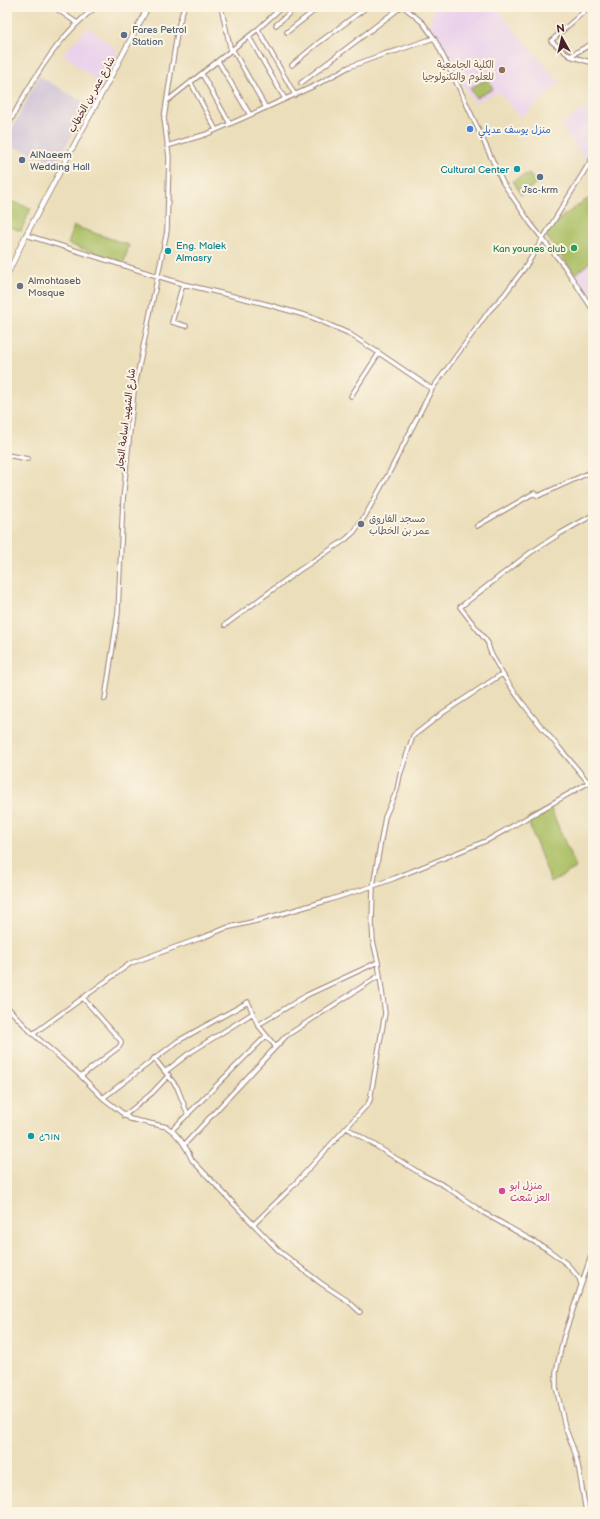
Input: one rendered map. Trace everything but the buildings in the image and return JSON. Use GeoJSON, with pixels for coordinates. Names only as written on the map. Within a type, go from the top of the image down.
{"type":"FeatureCollection","features":[{"type":"Feature","properties":{"kind":"main road","name":"شارع عمر بن الخطاب"},"geometry":{"type":"LineString","coordinates":[[7,275],[26,235],[148,7]]}},
{"type":"Feature","properties":{"kind":"street"},"geometry":{"type":"LineString","coordinates":[[54,7],[77,23]]}},
{"type":"Feature","properties":{"kind":"street"},"geometry":{"type":"LineString","coordinates":[[7,129],[43,65],[77,23],[96,7]]}},
{"type":"Feature","properties":{"kind":"street","name":"شارع الشهيد اسامة النجار"},"geometry":{"type":"LineString","coordinates":[[105,699],[118,613],[123,500],[134,391],[151,306],[159,276],[167,231],[169,157],[164,118],[178,27],[184,7]]}},
{"type":"Feature","properties":{"kind":"street"},"geometry":{"type":"LineString","coordinates":[[221,7],[232,50],[266,108]]}},
{"type":"Feature","properties":{"kind":"street"},"geometry":{"type":"LineString","coordinates":[[167,101],[249,37],[282,7]]}},
{"type":"Feature","properties":{"kind":"street"},"geometry":{"type":"LineString","coordinates":[[276,25],[296,7]]}},
{"type":"Feature","properties":{"kind":"street"},"geometry":{"type":"LineString","coordinates":[[287,32],[319,7]]}},
{"type":"Feature","properties":{"kind":"street"},"geometry":{"type":"LineString","coordinates":[[292,65],[317,44],[367,7]]}},
{"type":"Feature","properties":{"kind":"street"},"geometry":{"type":"LineString","coordinates":[[300,83],[402,7],[422,23],[434,38],[503,183],[542,239],[564,266],[593,310]]}},
{"type":"Feature","properties":{"kind":"street"},"geometry":{"type":"LineString","coordinates":[[588,7],[552,41],[570,56],[593,63]]}},
{"type":"Feature","properties":{"kind":"street"},"geometry":{"type":"LineString","coordinates":[[258,29],[295,94]]}},
{"type":"Feature","properties":{"kind":"street"},"geometry":{"type":"LineString","coordinates":[[249,37],[285,99]]}},
{"type":"Feature","properties":{"kind":"street"},"geometry":{"type":"LineString","coordinates":[[167,146],[216,130],[250,116],[349,67],[434,38]]}},
{"type":"Feature","properties":{"kind":"street"},"geometry":{"type":"LineString","coordinates":[[570,56],[593,43]]}},
{"type":"Feature","properties":{"kind":"street"},"geometry":{"type":"LineString","coordinates":[[218,61],[250,116]]}},
{"type":"Feature","properties":{"kind":"street"},"geometry":{"type":"LineString","coordinates":[[202,74],[230,124]]}},
{"type":"Feature","properties":{"kind":"street"},"geometry":{"type":"LineString","coordinates":[[191,83],[216,130]]}},
{"type":"Feature","properties":{"kind":"street"},"geometry":{"type":"LineString","coordinates":[[225,624],[345,540],[354,532],[365,516],[390,471],[432,390],[489,311],[516,280],[593,157]]}},
{"type":"Feature","properties":{"kind":"street"},"geometry":{"type":"LineString","coordinates":[[26,235],[183,284],[266,304],[311,317],[348,333],[379,352],[432,390]]}},
{"type":"Feature","properties":{"kind":"street"},"geometry":{"type":"LineString","coordinates":[[183,284],[172,322],[186,326]]}},
{"type":"Feature","properties":{"kind":"street"},"geometry":{"type":"LineString","coordinates":[[351,396],[379,352]]}},
{"type":"Feature","properties":{"kind":"street"},"geometry":{"type":"LineString","coordinates":[[7,455],[28,459]]}},
{"type":"Feature","properties":{"kind":"street"},"geometry":{"type":"LineString","coordinates":[[477,526],[534,493],[538,496],[593,471]]}},
{"type":"Feature","properties":{"kind":"street"},"geometry":{"type":"LineString","coordinates":[[588,782],[541,725],[502,674],[488,651],[488,643],[460,607],[530,553],[561,532],[593,515]]}},
{"type":"Feature","properties":{"kind":"street"},"geometry":{"type":"LineString","coordinates":[[254,1224],[291,1188],[347,1128],[370,1100],[386,1013],[373,936],[373,886],[385,817],[397,790],[412,736],[444,712],[502,674]]}},
{"type":"Feature","properties":{"kind":"street"},"geometry":{"type":"LineString","coordinates":[[33,1034],[131,963],[226,928],[260,920],[373,886],[488,840],[593,780]]}},
{"type":"Feature","properties":{"kind":"street"},"geometry":{"type":"LineString","coordinates":[[258,1025],[306,995],[378,962]]}},
{"type":"Feature","properties":{"kind":"street"},"geometry":{"type":"LineString","coordinates":[[184,1145],[286,1036],[380,975]]}},
{"type":"Feature","properties":{"kind":"street"},"geometry":{"type":"LineString","coordinates":[[81,1076],[120,1047],[121,1044],[121,1041],[83,998]]}},
{"type":"Feature","properties":{"kind":"street"},"geometry":{"type":"LineString","coordinates":[[103,1098],[154,1058],[189,1034],[248,1002],[258,1025],[275,1046]]}},
{"type":"Feature","properties":{"kind":"street"},"geometry":{"type":"LineString","coordinates":[[7,1008],[33,1034],[124,1116],[172,1130],[184,1145],[192,1160],[279,1251],[322,1284],[348,1301],[360,1312]]}},
{"type":"Feature","properties":{"kind":"street"},"geometry":{"type":"LineString","coordinates":[[165,1072],[188,1054],[252,1013]]}},
{"type":"Feature","properties":{"kind":"street"},"geometry":{"type":"LineString","coordinates":[[172,1130],[266,1036]]}},
{"type":"Feature","properties":{"kind":"street"},"geometry":{"type":"LineString","coordinates":[[154,1058],[177,1087],[188,1115]]}},
{"type":"Feature","properties":{"kind":"street"},"geometry":{"type":"LineString","coordinates":[[124,1116],[152,1093],[169,1075]]}},
{"type":"Feature","properties":{"kind":"street"},"geometry":{"type":"LineString","coordinates":[[347,1128],[424,1175],[445,1186],[484,1213],[547,1249],[567,1264],[579,1278],[581,1284]]}},
{"type":"Feature","properties":{"kind":"street"},"geometry":{"type":"LineString","coordinates":[[586,1512],[575,1453],[565,1427],[556,1387],[556,1372],[563,1339],[593,1250]]}},
{"type":"Feature","properties":{"kind":"shaded area","name":"الكلية الجامعية للعلوم والتكنولوجيا"},"geometry":{"type":"Polygon","coordinates":[[[434,7],[497,7],[537,57],[560,82],[521,117],[498,92],[476,102],[473,101],[429,27],[434,7]]]}},
{"type":"Feature","properties":{"kind":"shaded area"},"geometry":{"type":"Polygon","coordinates":[[[88,27],[118,51],[99,83],[63,54],[88,27]]]}},
{"type":"Feature","properties":{"kind":"shaded area"},"geometry":{"type":"Polygon","coordinates":[[[39,76],[88,105],[58,162],[7,145],[7,139],[39,76]]]}},
{"type":"Feature","properties":{"kind":"shaded area"},"geometry":{"type":"Polygon","coordinates":[[[583,108],[593,121],[593,150],[586,161],[561,126],[583,108]]]}},
{"type":"Feature","properties":{"kind":"shaded area"},"geometry":{"type":"Polygon","coordinates":[[[593,260],[593,297],[575,274],[593,260]]]}},
{"type":"Feature","properties":{"kind":"green space"},"geometry":{"type":"Polygon","coordinates":[[[488,79],[493,89],[476,98],[470,88],[488,79]]]}},
{"type":"Feature","properties":{"kind":"green space"},"geometry":{"type":"Polygon","coordinates":[[[527,174],[530,175],[537,183],[521,195],[513,181],[527,174]]]}},
{"type":"Feature","properties":{"kind":"green space","name":"Kan younes club"},"geometry":{"type":"Polygon","coordinates":[[[587,199],[593,201],[593,260],[575,274],[546,236],[548,230],[560,220],[559,219],[587,199]]]}},
{"type":"Feature","properties":{"kind":"green space"},"geometry":{"type":"Polygon","coordinates":[[[7,200],[31,208],[21,231],[7,226],[7,200]]]}},
{"type":"Feature","properties":{"kind":"green space"},"geometry":{"type":"Polygon","coordinates":[[[74,226],[129,245],[124,262],[68,244],[74,226]]]}},
{"type":"Feature","properties":{"kind":"green space"},"geometry":{"type":"Polygon","coordinates":[[[550,807],[576,868],[551,882],[527,819],[550,807]]]}},
{"type":"Feature","properties":{"kind":"place","name":"Fares Petrol Station"},"geometry":{"type":"Point","coordinates":[124,35]}},
{"type":"Feature","properties":{"kind":"place","name":"الكلية الجامعية للعلوم والتكنولوجيا"},"geometry":{"type":"Point","coordinates":[502,70]}},
{"type":"Feature","properties":{"kind":"place","name":"منزل يوسف عديلي"},"geometry":{"type":"Point","coordinates":[470,129]}},
{"type":"Feature","properties":{"kind":"place","name":"AlNaeem Wedding Hall"},"geometry":{"type":"Point","coordinates":[22,160]}},
{"type":"Feature","properties":{"kind":"place","name":"Cultural Center"},"geometry":{"type":"Point","coordinates":[517,169]}},
{"type":"Feature","properties":{"kind":"place","name":"Jsc-krm"},"geometry":{"type":"Point","coordinates":[540,177]}},
{"type":"Feature","properties":{"kind":"place","name":"Kan younes club"},"geometry":{"type":"Point","coordinates":[574,248]}},
{"type":"Feature","properties":{"kind":"place","name":"Eng. Malek Almasry"},"geometry":{"type":"Point","coordinates":[168,251]}},
{"type":"Feature","properties":{"kind":"place","name":"Almohtaseb Mosque"},"geometry":{"type":"Point","coordinates":[20,286]}},
{"type":"Feature","properties":{"kind":"place","name":"مسجد الفاروق عمر بن الخطاب"},"geometry":{"type":"Point","coordinates":[361,524]}},
{"type":"Feature","properties":{"kind":"place","name":"מורג"},"geometry":{"type":"Point","coordinates":[31,1136]}},
{"type":"Feature","properties":{"kind":"place","name":"منزل ابو العز شعت"},"geometry":{"type":"Point","coordinates":[502,1191]}}]}
